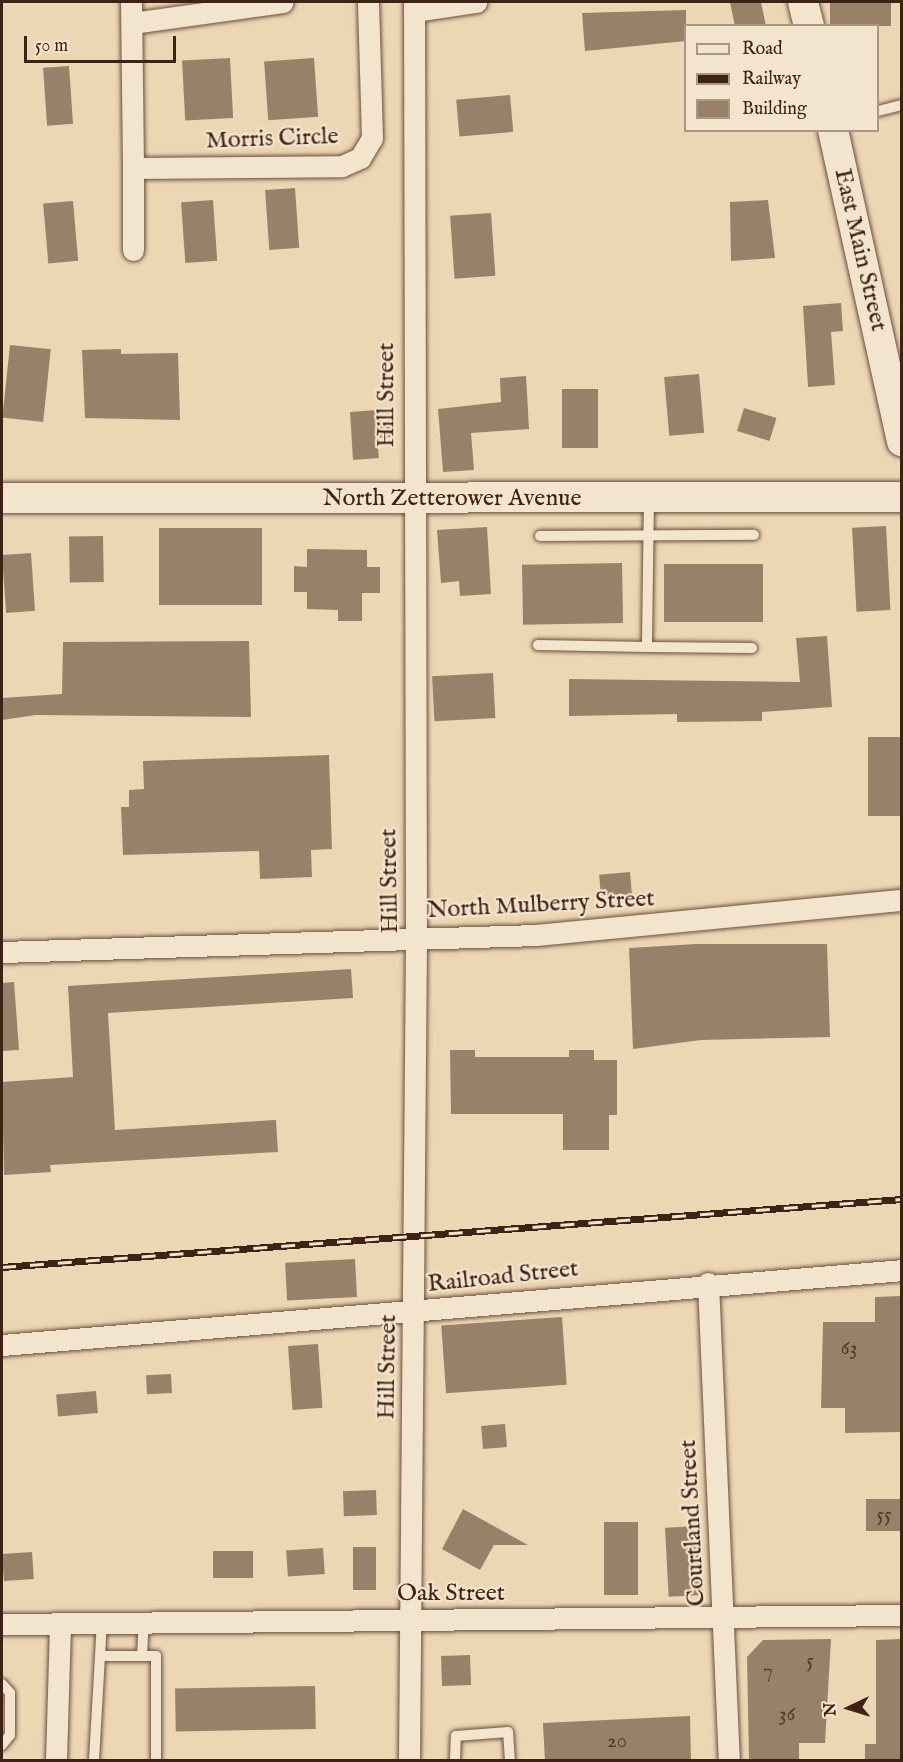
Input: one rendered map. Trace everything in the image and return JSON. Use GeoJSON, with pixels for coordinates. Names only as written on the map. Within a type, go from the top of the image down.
{"type":"FeatureCollection","features":[{"type":"Feature","properties":{"kind":"street"},"geometry":{"type":"LineString","coordinates":[[131,2],[133,250]]}},
{"type":"Feature","properties":{"kind":"street"},"geometry":{"type":"LineString","coordinates":[[132,23],[283,2]]}},
{"type":"Feature","properties":{"kind":"street","name":"Morris Circle"},"geometry":{"type":"LineString","coordinates":[[133,168],[342,166],[360,158],[372,138],[368,2]]}},
{"type":"Feature","properties":{"kind":"street"},"geometry":{"type":"LineString","coordinates":[[414,6],[476,2]]}},
{"type":"Feature","properties":{"kind":"street"},"geometry":{"type":"LineString","coordinates":[[803,2],[808,24]]}},
{"type":"Feature","properties":{"kind":"street","name":"Hill Street"},"geometry":{"type":"LineString","coordinates":[[409,1761],[415,1312],[416,938],[412,500],[414,6]]}},
{"type":"Feature","properties":{"kind":"street","name":"East Main Street"},"geometry":{"type":"LineString","coordinates":[[833,132],[902,441]]}},
{"type":"Feature","properties":{"kind":"street","name":"North Zetterower Avenue"},"geometry":{"type":"LineString","coordinates":[[2,498],[412,500],[902,497]]}},
{"type":"Feature","properties":{"kind":"street","name":"North Mulberry Street"},"geometry":{"type":"LineString","coordinates":[[2,952],[416,938],[646,927],[787,907],[902,900]]}},
{"type":"Feature","properties":{"kind":"street","name":"Railroad Street"},"geometry":{"type":"LineString","coordinates":[[2,1346],[415,1312],[708,1283],[902,1270]]}},
{"type":"Feature","properties":{"kind":"street","name":"Courtland Street"},"geometry":{"type":"LineString","coordinates":[[708,1283],[729,1761]]}},
{"type":"Feature","properties":{"kind":"street","name":"Oak Street"},"geometry":{"type":"LineString","coordinates":[[2,1624],[723,1620],[902,1615]]}},
{"type":"Feature","properties":{"kind":"street"},"geometry":{"type":"LineString","coordinates":[[56,1761],[60,1623]]}},
{"type":"Feature","properties":{"kind":"lane"},"geometry":{"type":"LineString","coordinates":[[879,111],[902,105]]}},
{"type":"Feature","properties":{"kind":"lane"},"geometry":{"type":"LineString","coordinates":[[647,647],[649,498]]}},
{"type":"Feature","properties":{"kind":"lane"},"geometry":{"type":"LineString","coordinates":[[540,536],[754,535]]}},
{"type":"Feature","properties":{"kind":"lane"},"geometry":{"type":"LineString","coordinates":[[538,645],[752,648]]}},
{"type":"Feature","properties":{"kind":"lane"},"geometry":{"type":"LineString","coordinates":[[94,1761],[102,1623]]}},
{"type":"Feature","properties":{"kind":"lane"},"geometry":{"type":"LineString","coordinates":[[142,1656],[144,1623]]}},
{"type":"Feature","properties":{"kind":"lane"},"geometry":{"type":"LineString","coordinates":[[100,1656],[156,1656],[156,1761]]}},
{"type":"Feature","properties":{"kind":"lane"},"geometry":{"type":"LineString","coordinates":[[2,1684],[10,1693],[10,1735],[2,1745]]}},
{"type":"Feature","properties":{"kind":"lane"},"geometry":{"type":"LineString","coordinates":[[455,1761],[456,1736],[508,1732],[510,1761]]}},
{"type":"Feature","properties":{"kind":"building"},"geometry":{"type":"Polygon","coordinates":[[[730,2],[761,2],[766,24],[735,24],[730,2]]]}},
{"type":"Feature","properties":{"kind":"building"},"geometry":{"type":"Polygon","coordinates":[[[830,2],[891,2],[891,26],[830,24],[830,2]]]}},
{"type":"Feature","properties":{"kind":"building"},"geometry":{"type":"Polygon","coordinates":[[[686,10],[684,41],[585,51],[582,13],[686,10]]]}},
{"type":"Feature","properties":{"kind":"building"},"geometry":{"type":"Polygon","coordinates":[[[230,58],[233,118],[185,120],[182,61],[230,58]]]}},
{"type":"Feature","properties":{"kind":"building"},"geometry":{"type":"Polygon","coordinates":[[[314,58],[318,117],[268,120],[264,61],[314,58]]]}},
{"type":"Feature","properties":{"kind":"building"},"geometry":{"type":"Polygon","coordinates":[[[69,66],[73,124],[47,126],[43,68],[69,66]]]}},
{"type":"Feature","properties":{"kind":"building"},"geometry":{"type":"Polygon","coordinates":[[[510,95],[513,132],[459,137],[456,100],[510,95]]]}},
{"type":"Feature","properties":{"kind":"building"},"geometry":{"type":"Polygon","coordinates":[[[295,188],[299,248],[269,250],[265,190],[295,188]]]}},
{"type":"Feature","properties":{"kind":"building"},"geometry":{"type":"Polygon","coordinates":[[[213,200],[217,261],[185,263],[181,202],[213,200]]]}},
{"type":"Feature","properties":{"kind":"building"},"geometry":{"type":"Polygon","coordinates":[[[768,200],[775,258],[731,261],[730,202],[768,200]]]}},
{"type":"Feature","properties":{"kind":"building"},"geometry":{"type":"Polygon","coordinates":[[[73,201],[78,261],[48,263],[43,204],[73,201]]]}},
{"type":"Feature","properties":{"kind":"building"},"geometry":{"type":"Polygon","coordinates":[[[491,213],[495,276],[454,279],[450,216],[491,213]]]}},
{"type":"Feature","properties":{"kind":"building"},"geometry":{"type":"Polygon","coordinates":[[[841,303],[843,331],[831,332],[835,385],[808,387],[803,306],[841,303]]]}},
{"type":"Feature","properties":{"kind":"building"},"geometry":{"type":"Polygon","coordinates":[[[10,345],[51,349],[43,422],[2,418],[10,345]]]}},
{"type":"Feature","properties":{"kind":"building"},"geometry":{"type":"Polygon","coordinates":[[[121,349],[121,354],[178,353],[180,420],[85,418],[82,350],[121,349]]]}},
{"type":"Feature","properties":{"kind":"building"},"geometry":{"type":"Polygon","coordinates":[[[699,374],[704,433],[669,436],[664,377],[699,374]]]}},
{"type":"Feature","properties":{"kind":"building"},"geometry":{"type":"Polygon","coordinates":[[[526,376],[529,429],[471,433],[474,470],[443,472],[438,409],[501,402],[500,378],[526,376]]]}},
{"type":"Feature","properties":{"kind":"building"},"geometry":{"type":"Polygon","coordinates":[[[562,389],[598,389],[598,448],[562,448],[562,389]]]}},
{"type":"Feature","properties":{"kind":"building"},"geometry":{"type":"Polygon","coordinates":[[[744,408],[777,418],[769,441],[737,431],[744,408]]]}},
{"type":"Feature","properties":{"kind":"building"},"geometry":{"type":"Polygon","coordinates":[[[389,409],[391,437],[377,438],[379,458],[353,460],[350,412],[389,409]]]}},
{"type":"Feature","properties":{"kind":"building"},"geometry":{"type":"Polygon","coordinates":[[[886,526],[890,610],[856,612],[852,528],[886,526]]]}},
{"type":"Feature","properties":{"kind":"building"},"geometry":{"type":"Polygon","coordinates":[[[487,527],[491,594],[460,596],[459,581],[441,583],[437,530],[487,527]]]}},
{"type":"Feature","properties":{"kind":"building"},"geometry":{"type":"Polygon","coordinates":[[[159,528],[262,528],[262,605],[159,605],[159,528]]]}},
{"type":"Feature","properties":{"kind":"building"},"geometry":{"type":"Polygon","coordinates":[[[103,536],[104,582],[70,583],[69,537],[103,536]]]}},
{"type":"Feature","properties":{"kind":"building"},"geometry":{"type":"Polygon","coordinates":[[[307,549],[367,550],[367,567],[380,567],[380,593],[362,593],[362,621],[338,621],[338,610],[307,609],[307,592],[294,592],[294,566],[307,567],[307,549]]]}},
{"type":"Feature","properties":{"kind":"building"},"geometry":{"type":"Polygon","coordinates":[[[31,553],[35,611],[6,613],[2,555],[31,553]]]}},
{"type":"Feature","properties":{"kind":"building"},"geometry":{"type":"Polygon","coordinates":[[[622,563],[623,623],[523,625],[522,565],[622,563]]]}},
{"type":"Feature","properties":{"kind":"building"},"geometry":{"type":"Polygon","coordinates":[[[664,564],[763,564],[763,622],[664,622],[664,564]]]}},
{"type":"Feature","properties":{"kind":"building"},"geometry":{"type":"Polygon","coordinates":[[[827,636],[832,707],[762,712],[762,721],[677,722],[677,714],[569,716],[569,679],[800,682],[796,638],[827,636]]]}},
{"type":"Feature","properties":{"kind":"building"},"geometry":{"type":"Polygon","coordinates":[[[249,641],[251,717],[36,715],[2,720],[2,698],[62,694],[63,642],[249,641]]]}},
{"type":"Feature","properties":{"kind":"building"},"geometry":{"type":"Polygon","coordinates":[[[493,673],[495,718],[434,721],[432,676],[493,673]]]}},
{"type":"Feature","properties":{"kind":"building"},"geometry":{"type":"Polygon","coordinates":[[[868,737],[902,737],[902,816],[868,816],[868,737]]]}},
{"type":"Feature","properties":{"kind":"building"},"geometry":{"type":"Polygon","coordinates":[[[329,755],[332,849],[311,850],[312,877],[260,879],[259,851],[123,855],[121,807],[129,807],[129,790],[144,789],[143,761],[329,755]]]}},
{"type":"Feature","properties":{"kind":"building"},"geometry":{"type":"Polygon","coordinates":[[[630,872],[632,895],[601,898],[599,875],[630,872]]]}},
{"type":"Feature","properties":{"kind":"building"},"geometry":{"type":"Polygon","coordinates":[[[696,944],[827,944],[830,1037],[701,1040],[633,1049],[629,948],[696,944]]]}},
{"type":"Feature","properties":{"kind":"building"},"geometry":{"type":"Polygon","coordinates":[[[351,969],[353,998],[108,1013],[115,1130],[276,1120],[278,1152],[50,1165],[51,1172],[4,1175],[2,1082],[73,1077],[68,986],[351,969]]]}},
{"type":"Feature","properties":{"kind":"building"},"geometry":{"type":"Polygon","coordinates":[[[14,982],[19,1050],[2,1051],[2,983],[14,982]]]}},
{"type":"Feature","properties":{"kind":"building"},"geometry":{"type":"Polygon","coordinates":[[[450,1050],[475,1050],[475,1057],[569,1057],[569,1050],[594,1050],[594,1060],[617,1060],[617,1115],[609,1115],[609,1150],[563,1150],[563,1114],[451,1114],[450,1050]]]}},
{"type":"Feature","properties":{"kind":"building"},"geometry":{"type":"Polygon","coordinates":[[[355,1259],[357,1297],[287,1301],[285,1263],[355,1259]]]}},
{"type":"Feature","properties":{"kind":"building"},"geometry":{"type":"Polygon","coordinates":[[[902,1296],[902,1432],[845,1433],[845,1408],[821,1408],[823,1322],[875,1322],[875,1297],[902,1296]]]}},
{"type":"Feature","properties":{"kind":"building"},"geometry":{"type":"Polygon","coordinates":[[[562,1317],[567,1385],[446,1393],[441,1325],[562,1317]]]}},
{"type":"Feature","properties":{"kind":"building"},"geometry":{"type":"Polygon","coordinates":[[[318,1344],[322,1408],[293,1410],[288,1346],[318,1344]]]}},
{"type":"Feature","properties":{"kind":"building"},"geometry":{"type":"Polygon","coordinates":[[[171,1374],[172,1393],[147,1394],[146,1375],[171,1374]]]}},
{"type":"Feature","properties":{"kind":"building"},"geometry":{"type":"Polygon","coordinates":[[[96,1391],[98,1413],[58,1416],[56,1394],[96,1391]]]}},
{"type":"Feature","properties":{"kind":"building"},"geometry":{"type":"Polygon","coordinates":[[[505,1424],[507,1447],[483,1449],[481,1426],[505,1424]]]}},
{"type":"Feature","properties":{"kind":"building"},"geometry":{"type":"Polygon","coordinates":[[[376,1490],[377,1515],[344,1516],[343,1491],[376,1490]]]}},
{"type":"Feature","properties":{"kind":"building"},"geometry":{"type":"Polygon","coordinates":[[[866,1499],[902,1499],[902,1531],[866,1531],[866,1499]]]}},
{"type":"Feature","properties":{"kind":"building"},"geometry":{"type":"Polygon","coordinates":[[[463,1509],[528,1545],[494,1545],[480,1570],[442,1549],[463,1509]]]}},
{"type":"Feature","properties":{"kind":"building"},"geometry":{"type":"Polygon","coordinates":[[[604,1522],[638,1522],[638,1595],[604,1595],[604,1522]]]}},
{"type":"Feature","properties":{"kind":"building"},"geometry":{"type":"Polygon","coordinates":[[[699,1526],[703,1595],[669,1597],[665,1528],[699,1526]]]}},
{"type":"Feature","properties":{"kind":"building"},"geometry":{"type":"Polygon","coordinates":[[[353,1547],[376,1547],[376,1590],[353,1590],[353,1547]]]}},
{"type":"Feature","properties":{"kind":"building"},"geometry":{"type":"Polygon","coordinates":[[[323,1548],[325,1574],[288,1577],[286,1551],[323,1548]]]}},
{"type":"Feature","properties":{"kind":"building"},"geometry":{"type":"Polygon","coordinates":[[[213,1551],[253,1551],[253,1578],[213,1578],[213,1551]]]}},
{"type":"Feature","properties":{"kind":"building"},"geometry":{"type":"Polygon","coordinates":[[[32,1552],[34,1579],[4,1581],[2,1554],[32,1552]]]}},
{"type":"Feature","properties":{"kind":"building"},"geometry":{"type":"Polygon","coordinates":[[[831,1639],[825,1743],[799,1743],[799,1761],[749,1761],[747,1657],[763,1640],[831,1639]]]}},
{"type":"Feature","properties":{"kind":"building"},"geometry":{"type":"Polygon","coordinates":[[[902,1639],[902,1761],[865,1761],[865,1744],[876,1744],[876,1640],[902,1639]]]}},
{"type":"Feature","properties":{"kind":"building"},"geometry":{"type":"Polygon","coordinates":[[[470,1655],[471,1685],[442,1686],[441,1656],[470,1655]]]}},
{"type":"Feature","properties":{"kind":"building"},"geometry":{"type":"Polygon","coordinates":[[[315,1686],[316,1729],[176,1731],[175,1688],[315,1686]]]}},
{"type":"Feature","properties":{"kind":"building"},"geometry":{"type":"Polygon","coordinates":[[[690,1716],[691,1761],[545,1761],[543,1723],[690,1716]]]}},
{"type":"Feature","properties":{"kind":"railway"},"geometry":{"type":"LineString","coordinates":[[2,1267],[902,1199]]}}]}
